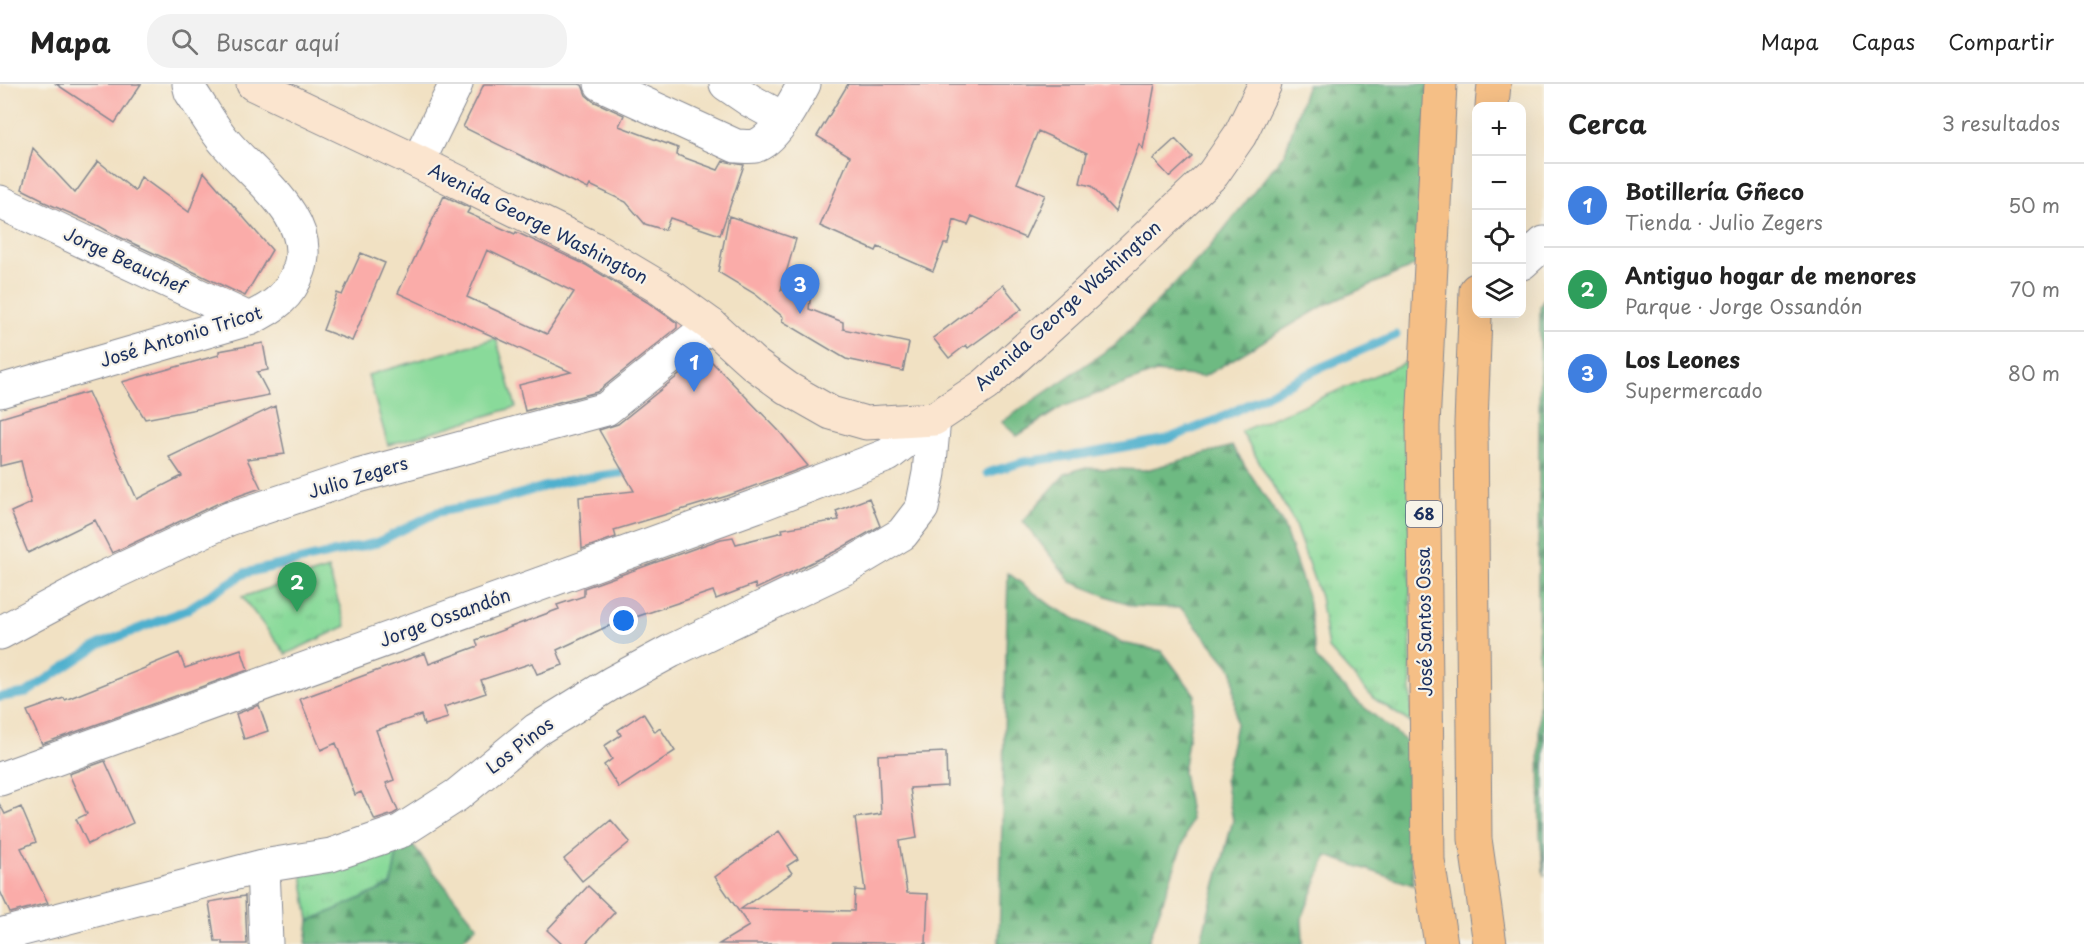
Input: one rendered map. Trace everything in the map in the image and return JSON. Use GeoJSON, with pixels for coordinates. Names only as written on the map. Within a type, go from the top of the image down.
{"type":"FeatureCollection","features":[{"type":"Feature","properties":{"kind":"highway","name":"José Santos Ossa"},"geometry":{"type":"LineString","coordinates":[[1440,84],[1423,426],[1428,861],[1441,944]]}},
{"type":"Feature","properties":{"kind":"highway"},"geometry":{"type":"LineString","coordinates":[[1492,102],[1494,84]]}},
{"type":"Feature","properties":{"kind":"highway"},"geometry":{"type":"LineString","coordinates":[[1475,318],[1472,423],[1475,839],[1491,944]]}},
{"type":"Feature","properties":{"kind":"main road","name":"Avenida George Washington"},"geometry":{"type":"LineString","coordinates":[[253,84],[595,249],[657,286],[711,325],[754,364],[787,388],[831,413],[866,423],[934,418],[985,385],[1213,174],[1240,135],[1265,84]]}},
{"type":"Feature","properties":{"kind":"street","name":"José Antonio Tricot"},"geometry":{"type":"LineString","coordinates":[[0,391],[249,319],[269,310],[284,297],[296,278],[303,257],[300,232],[283,202],[224,141],[191,92],[189,84]]}},
{"type":"Feature","properties":{"kind":"street"},"geometry":{"type":"LineString","coordinates":[[418,162],[456,84]]}},
{"type":"Feature","properties":{"kind":"street"},"geometry":{"type":"LineString","coordinates":[[600,84],[736,146],[753,146],[766,141],[784,119],[804,84]]}},
{"type":"Feature","properties":{"kind":"street"},"geometry":{"type":"LineString","coordinates":[[726,84],[784,119]]}},
{"type":"Feature","properties":{"kind":"street","name":"Jorge Beauchef"},"geometry":{"type":"LineString","coordinates":[[0,202],[249,319]]}},
{"type":"Feature","properties":{"kind":"street"},"geometry":{"type":"LineString","coordinates":[[1526,259],[1544,243]]}},
{"type":"Feature","properties":{"kind":"street","name":"Julio Zegers"},"geometry":{"type":"LineString","coordinates":[[0,633],[105,576],[229,519],[358,476],[606,409],[711,325]]}},
{"type":"Feature","properties":{"kind":"street"},"geometry":{"type":"LineString","coordinates":[[831,413],[888,455]]}},
{"type":"Feature","properties":{"kind":"street","name":"Jorge Ossandón"},"geometry":{"type":"LineString","coordinates":[[0,779],[756,506],[888,455],[934,418]]}},
{"type":"Feature","properties":{"kind":"street","name":"Los Pinos"},"geometry":{"type":"LineString","coordinates":[[0,935],[262,866],[331,855],[401,831],[457,795],[536,730],[612,683],[671,651],[845,568],[902,534],[922,508],[929,473],[934,418]]}},
{"type":"Feature","properties":{"kind":"street"},"geometry":{"type":"LineString","coordinates":[[262,866],[266,944]]}},
{"type":"Feature","properties":{"kind":"green space"},"geometry":{"type":"Polygon","coordinates":[[[1307,84],[1431,84],[1416,265],[1325,305],[1203,377],[1156,372],[1062,407],[1017,436],[1002,422],[1116,344],[1209,248],[1285,153],[1307,84]]]}},
{"type":"Feature","properties":{"kind":"green space"},"geometry":{"type":"Polygon","coordinates":[[[1544,298],[1544,876],[1540,834],[1538,592],[1540,307],[1544,298]]]}},
{"type":"Feature","properties":{"kind":"green space"},"geometry":{"type":"Polygon","coordinates":[[[496,338],[516,407],[388,445],[368,375],[496,338]]]}},
{"type":"Feature","properties":{"kind":"green space"},"geometry":{"type":"Polygon","coordinates":[[[1409,361],[1411,723],[1373,698],[1328,648],[1320,597],[1293,520],[1241,431],[1409,361]]]}},
{"type":"Feature","properties":{"kind":"green space"},"geometry":{"type":"Polygon","coordinates":[[[1232,446],[1283,524],[1308,598],[1316,658],[1359,703],[1407,742],[1413,885],[1327,856],[1302,918],[1303,944],[1200,944],[1233,820],[1225,779],[1236,724],[1233,671],[1181,608],[1132,606],[1071,582],[1023,521],[1065,474],[1082,468],[1146,470],[1232,446]]]}},
{"type":"Feature","properties":{"kind":"green space"},"geometry":{"type":"Polygon","coordinates":[[[328,569],[346,626],[286,654],[242,597],[328,569]]]}},
{"type":"Feature","properties":{"kind":"green space"},"geometry":{"type":"Polygon","coordinates":[[[1008,573],[1053,607],[1122,643],[1162,651],[1195,695],[1183,772],[1191,820],[1148,944],[999,944],[1008,573]]]}},
{"type":"Feature","properties":{"kind":"green space"},"geometry":{"type":"Polygon","coordinates":[[[401,831],[477,926],[458,944],[306,944],[309,921],[391,885],[401,831]]]}},
{"type":"Feature","properties":{"kind":"green space"},"geometry":{"type":"Polygon","coordinates":[[[401,831],[391,885],[309,921],[300,860],[401,831]]]}},
{"type":"Feature","properties":{"kind":"building"},"geometry":{"type":"Polygon","coordinates":[[[56,84],[141,84],[115,123],[56,84]]]}},
{"type":"Feature","properties":{"kind":"building"},"geometry":{"type":"Polygon","coordinates":[[[484,84],[579,84],[593,101],[624,115],[619,126],[678,148],[677,155],[718,170],[723,161],[744,165],[720,235],[670,218],[665,230],[645,224],[626,202],[590,185],[588,189],[463,127],[484,84]]]}},
{"type":"Feature","properties":{"kind":"building"},"geometry":{"type":"Polygon","coordinates":[[[848,84],[1155,84],[1143,149],[1139,144],[1115,212],[1091,186],[1080,183],[1087,153],[1038,131],[1017,183],[1045,195],[1025,238],[972,216],[968,225],[954,220],[948,244],[944,244],[933,271],[878,247],[876,251],[820,226],[850,156],[817,136],[848,84]]]}},
{"type":"Feature","properties":{"kind":"building"},"geometry":{"type":"Polygon","coordinates":[[[1175,139],[1192,157],[1170,177],[1153,159],[1175,139]]]}},
{"type":"Feature","properties":{"kind":"building"},"geometry":{"type":"Polygon","coordinates":[[[33,148],[75,193],[98,161],[135,191],[141,177],[189,212],[204,172],[272,250],[245,296],[42,201],[22,189],[33,148]]]}},
{"type":"Feature","properties":{"kind":"building"},"geometry":{"type":"Polygon","coordinates":[[[444,196],[470,208],[467,213],[515,234],[516,232],[586,265],[647,302],[677,323],[677,328],[597,392],[525,411],[519,385],[571,372],[398,293],[444,196]],[[487,250],[467,297],[547,334],[574,292],[487,250]]]}},
{"type":"Feature","properties":{"kind":"building"},"geometry":{"type":"Polygon","coordinates":[[[729,216],[796,239],[781,290],[811,292],[809,309],[843,322],[843,329],[909,343],[903,371],[846,359],[782,321],[783,317],[755,294],[718,272],[729,216]]]}},
{"type":"Feature","properties":{"kind":"building"},"geometry":{"type":"Polygon","coordinates":[[[361,253],[385,263],[352,341],[323,330],[337,293],[342,295],[361,253]]]}},
{"type":"Feature","properties":{"kind":"building"},"geometry":{"type":"Polygon","coordinates":[[[1003,285],[1022,309],[968,348],[966,345],[949,358],[933,338],[1003,285]]]}},
{"type":"Feature","properties":{"kind":"building"},"geometry":{"type":"Polygon","coordinates":[[[263,343],[268,370],[257,372],[269,395],[145,419],[122,382],[219,355],[219,351],[263,343]]]}},
{"type":"Feature","properties":{"kind":"building"},"geometry":{"type":"Polygon","coordinates":[[[699,359],[711,361],[779,431],[808,466],[727,496],[614,530],[616,537],[582,549],[579,497],[634,491],[599,430],[618,424],[699,359]]]}},
{"type":"Feature","properties":{"kind":"building"},"geometry":{"type":"Polygon","coordinates":[[[88,392],[137,499],[182,476],[169,457],[275,406],[285,454],[247,459],[261,488],[221,502],[112,553],[95,520],[28,553],[11,512],[31,503],[21,461],[0,466],[0,418],[88,392]]]}},
{"type":"Feature","properties":{"kind":"building"},"geometry":{"type":"Polygon","coordinates":[[[869,498],[880,526],[836,551],[756,589],[755,584],[716,599],[713,591],[606,627],[557,650],[563,665],[537,674],[532,663],[481,680],[486,693],[444,707],[448,718],[424,725],[421,715],[376,730],[394,780],[386,783],[398,811],[393,814],[375,820],[361,792],[355,795],[336,743],[321,750],[300,699],[425,653],[429,664],[478,646],[476,640],[559,609],[557,605],[584,596],[584,588],[721,539],[733,537],[736,544],[783,532],[782,529],[839,520],[836,511],[869,498]]]}},
{"type":"Feature","properties":{"kind":"building"},"geometry":{"type":"Polygon","coordinates":[[[241,649],[248,670],[42,744],[27,711],[64,698],[65,700],[179,653],[185,668],[241,649]]]}},
{"type":"Feature","properties":{"kind":"building"},"geometry":{"type":"Polygon","coordinates":[[[259,705],[268,731],[244,739],[236,714],[259,705]]]}},
{"type":"Feature","properties":{"kind":"building"},"geometry":{"type":"Polygon","coordinates":[[[643,713],[655,732],[660,728],[675,751],[619,788],[604,765],[612,759],[604,746],[621,735],[618,730],[643,713]]]}},
{"type":"Feature","properties":{"kind":"building"},"geometry":{"type":"Polygon","coordinates":[[[946,752],[947,786],[910,788],[917,838],[899,841],[907,893],[928,894],[926,944],[834,942],[719,944],[749,926],[715,877],[779,831],[798,859],[787,866],[792,873],[741,909],[854,911],[855,890],[865,891],[855,818],[881,814],[878,755],[946,752]]]}},
{"type":"Feature","properties":{"kind":"building"},"geometry":{"type":"Polygon","coordinates":[[[105,761],[133,823],[88,844],[76,819],[87,814],[69,774],[105,761]]]}},
{"type":"Feature","properties":{"kind":"building"},"geometry":{"type":"Polygon","coordinates":[[[0,805],[5,814],[21,807],[36,842],[21,848],[48,903],[10,913],[0,891],[0,805]]]}},
{"type":"Feature","properties":{"kind":"building"},"geometry":{"type":"Polygon","coordinates":[[[611,820],[630,842],[582,881],[564,859],[611,820]]]}},
{"type":"Feature","properties":{"kind":"building"},"geometry":{"type":"Polygon","coordinates":[[[588,886],[615,912],[585,944],[562,944],[547,930],[588,886]]]}},
{"type":"Feature","properties":{"kind":"building"},"geometry":{"type":"Polygon","coordinates":[[[245,896],[247,944],[222,944],[222,941],[215,941],[209,902],[245,896]]]}},
{"type":"Feature","properties":{"kind":"waterway"},"geometry":{"type":"LineString","coordinates":[[987,473],[1023,462],[1085,454],[1167,439],[1219,419],[1322,367],[1396,335]]}},
{"type":"Feature","properties":{"kind":"waterway"},"geometry":{"type":"LineString","coordinates":[[0,697],[26,693],[100,644],[186,610],[245,573],[376,543],[438,512],[495,501],[564,481],[634,471]]}},
{"type":"Feature","properties":{"kind":"place","name":"Los Leones"},"geometry":{"type":"Point","coordinates":[800,314]}},
{"type":"Feature","properties":{"kind":"place","name":"Botillería Gñeco"},"geometry":{"type":"Point","coordinates":[694,392]}},
{"type":"Feature","properties":{"kind":"place","name":"Antiguo hogar de menores"},"geometry":{"type":"Point","coordinates":[297,612]}}]}
